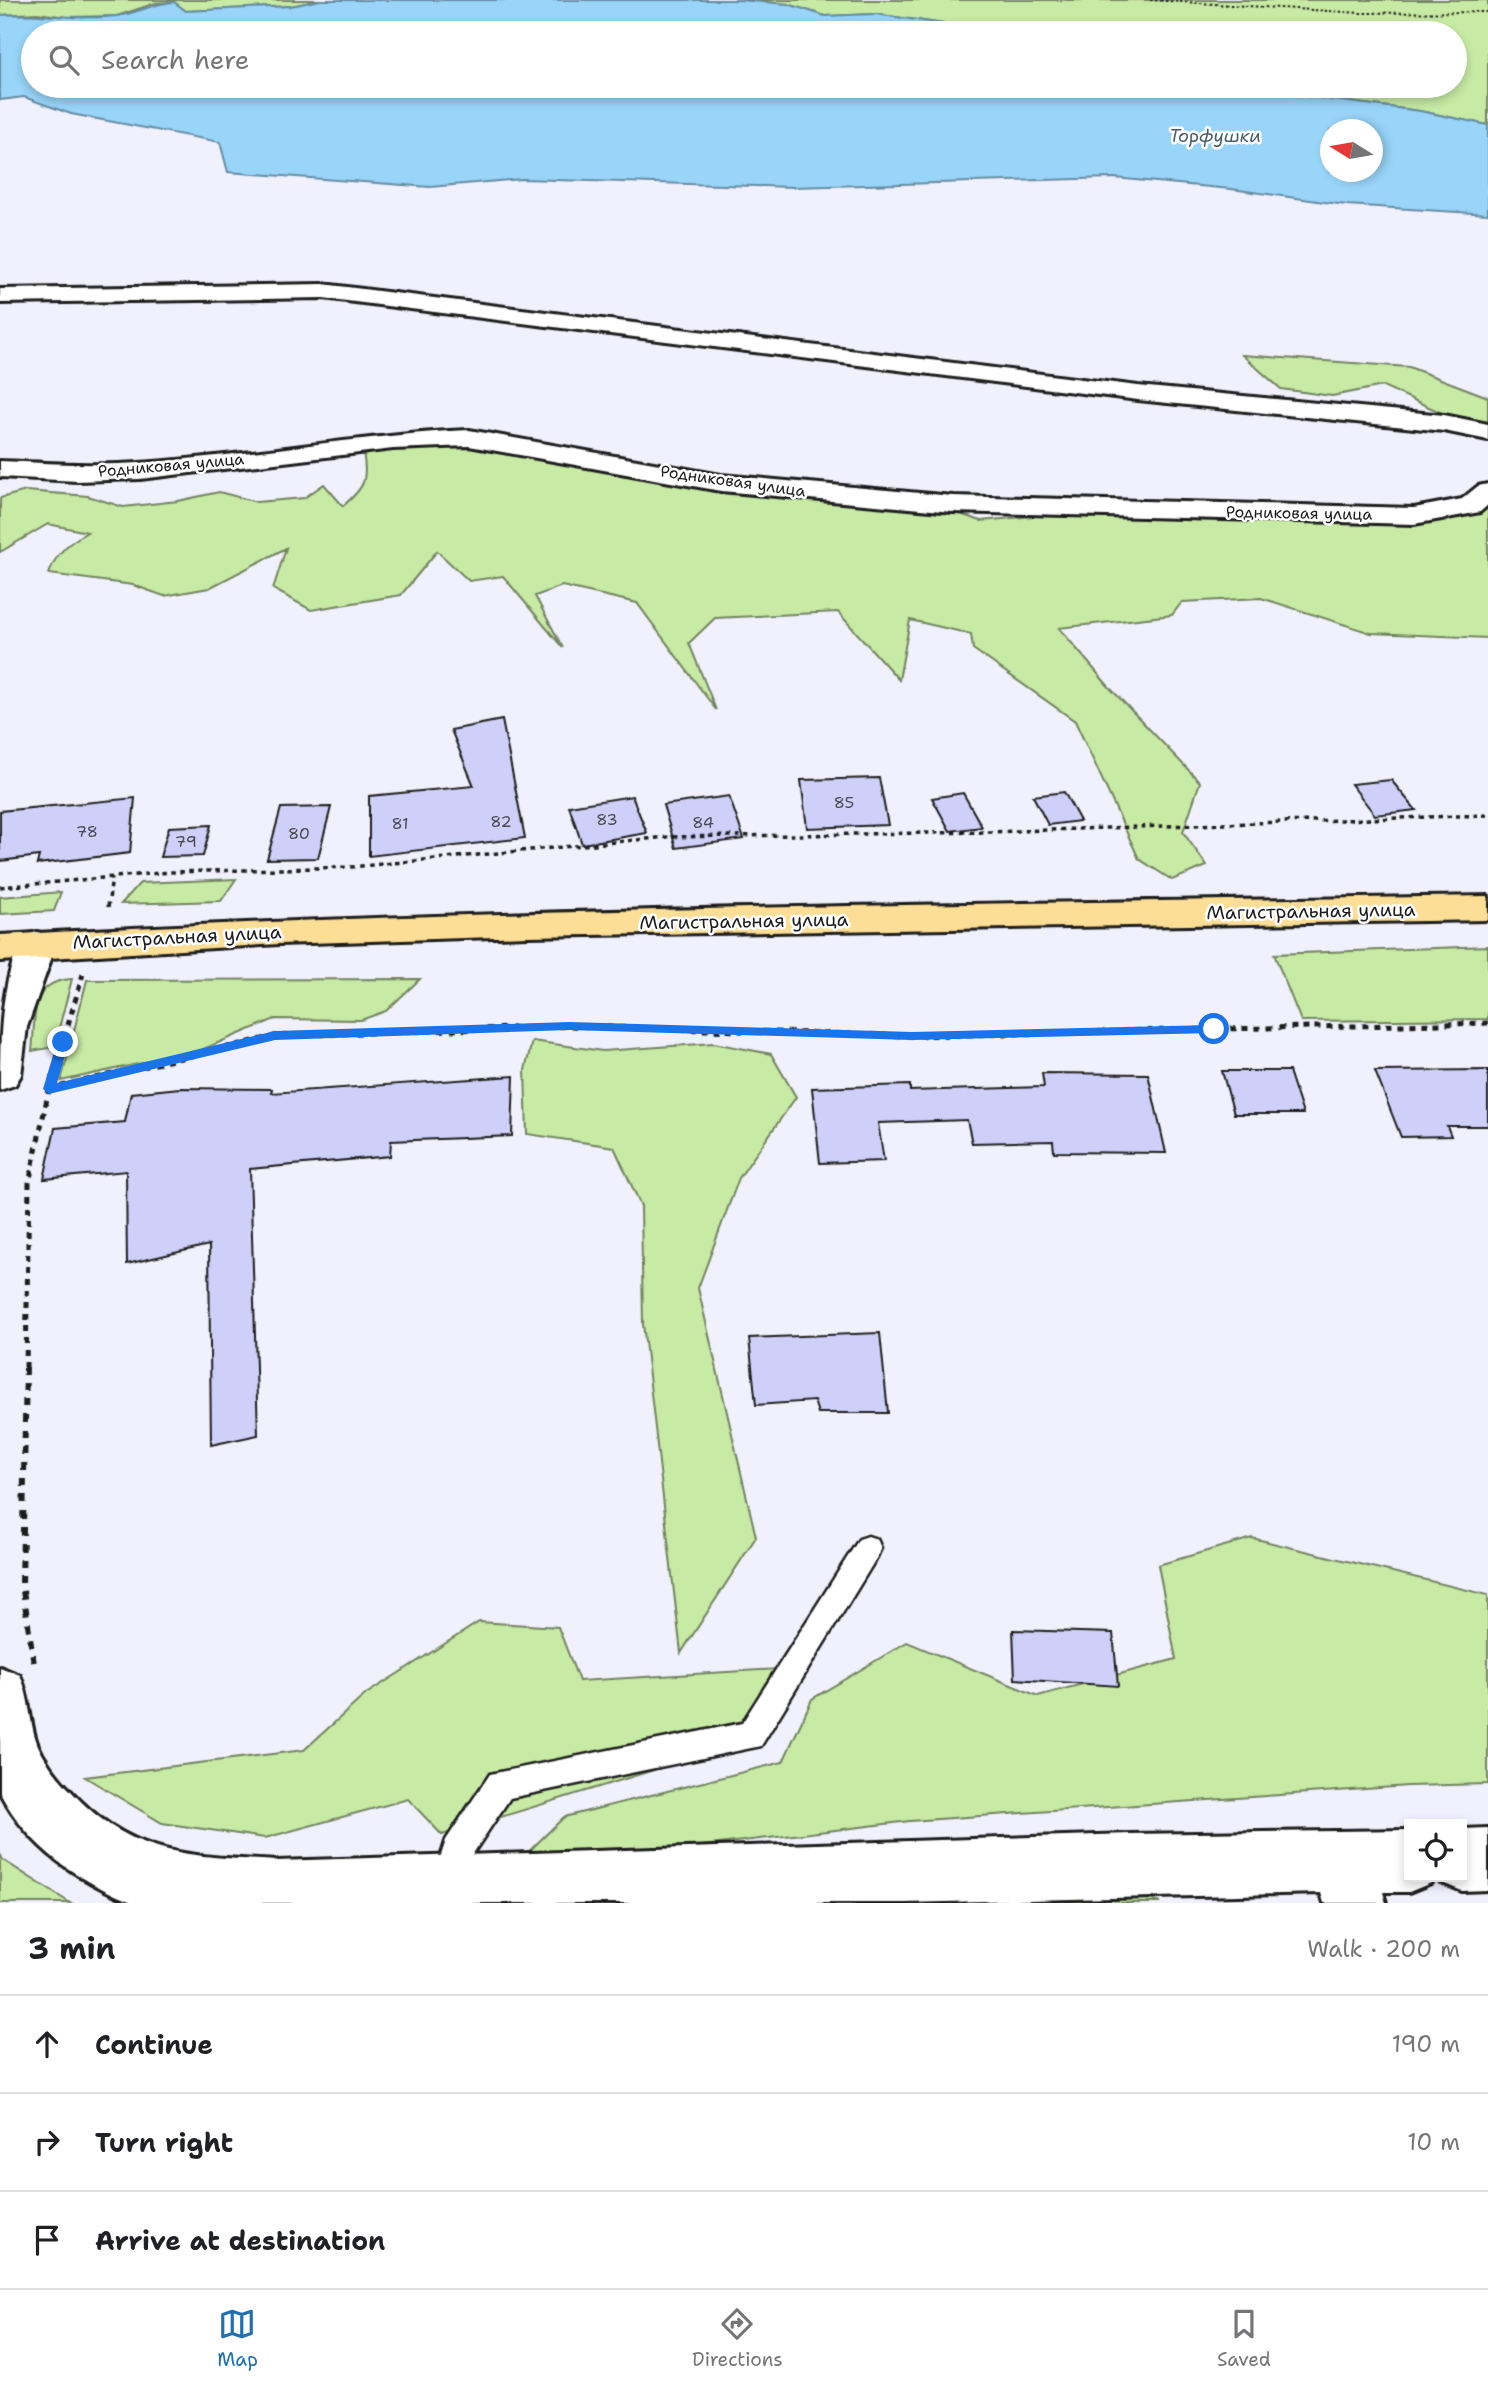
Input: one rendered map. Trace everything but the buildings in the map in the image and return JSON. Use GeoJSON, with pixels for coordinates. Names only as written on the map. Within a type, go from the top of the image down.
{"type":"FeatureCollection","features":[{"type":"Feature","properties":{"kind":"main road","name":"Магистральная улица"},"geometry":{"type":"LineString","coordinates":[[19,946],[279,932],[528,924],[1488,908]]}},
{"type":"Feature","properties":{"kind":"street"},"geometry":{"type":"LineString","coordinates":[[0,296],[323,291],[1138,393],[1444,424],[1488,432]]}},
{"type":"Feature","properties":{"kind":"street","name":"Родниковая улица"},"geometry":{"type":"LineString","coordinates":[[0,469],[76,473],[140,471],[393,441],[469,438],[721,483],[953,504],[1414,516],[1479,499]]}},
{"type":"Feature","properties":{"kind":"street"},"geometry":{"type":"LineString","coordinates":[[0,1074],[19,946]]}},
{"type":"Feature","properties":{"kind":"street"},"geometry":{"type":"LineString","coordinates":[[18,1687],[9,1743],[33,1792],[58,1822],[96,1853],[139,1874],[199,1886],[277,1892],[446,1888],[602,1893],[1130,1865],[1349,1882],[1404,1862]]}},
{"type":"Feature","properties":{"kind":"street"},"geometry":{"type":"LineString","coordinates":[[1467,1860],[1488,1859]]}},
{"type":"Feature","properties":{"kind":"lane"},"geometry":{"type":"LineString","coordinates":[[446,1888],[457,1851],[501,1785],[751,1736],[868,1548]]}},
{"type":"Feature","properties":{"kind":"path"},"geometry":{"type":"LineString","coordinates":[[1150,0],[1233,3],[1324,12],[1488,12]]}},
{"type":"Feature","properties":{"kind":"path"},"geometry":{"type":"LineString","coordinates":[[0,887],[112,877],[351,867],[668,837],[989,832],[1488,815]]}},
{"type":"Feature","properties":{"kind":"path"},"geometry":{"type":"LineString","coordinates":[[108,907],[112,877]]}},
{"type":"Feature","properties":{"kind":"path"},"geometry":{"type":"LineString","coordinates":[[18,1687],[29,1197],[49,1089],[84,970]]}},
{"type":"Feature","properties":{"kind":"path"},"geometry":{"type":"LineString","coordinates":[[49,1089],[275,1036],[570,1026],[912,1036],[1488,1023]]}},
{"type":"Feature","properties":{"kind":"green space"},"geometry":{"type":"Polygon","coordinates":[[[0,0],[320,0],[291,6],[186,11],[174,2],[156,3],[117,16],[67,17],[37,13],[0,15],[0,0]]]}},
{"type":"Feature","properties":{"kind":"green space"},"geometry":{"type":"Polygon","coordinates":[[[739,0],[1488,0],[1488,125],[1420,111],[1318,98],[1467,98],[1467,21],[923,21],[875,14],[825,16],[788,4],[739,0]]]}},
{"type":"Feature","properties":{"kind":"green space"},"geometry":{"type":"Polygon","coordinates":[[[1242,355],[1409,367],[1488,397],[1488,425],[1453,418],[1383,386],[1332,396],[1281,389],[1242,355]]]}},
{"type":"Feature","properties":{"kind":"green space"},"geometry":{"type":"Polygon","coordinates":[[[444,442],[524,451],[714,492],[954,512],[981,521],[1054,514],[1294,521],[1442,520],[1488,501],[1488,638],[1371,633],[1261,598],[1182,602],[1172,615],[1059,628],[1110,688],[1200,782],[1183,832],[1207,866],[1172,880],[1139,859],[1075,721],[973,649],[971,634],[910,620],[899,680],[838,612],[715,618],[689,643],[716,710],[637,603],[562,586],[535,596],[563,648],[503,576],[469,581],[437,551],[401,595],[311,610],[273,589],[286,548],[209,588],[164,596],[133,585],[49,574],[64,549],[87,532],[48,524],[0,552],[0,498],[26,491],[88,496],[123,507],[178,501],[219,492],[257,502],[304,498],[324,484],[343,506],[363,482],[363,452],[444,442]]]}},
{"type":"Feature","properties":{"kind":"green space"},"geometry":{"type":"Polygon","coordinates":[[[236,879],[221,901],[121,904],[140,883],[236,879]]]}},
{"type":"Feature","properties":{"kind":"green space"},"geometry":{"type":"Polygon","coordinates":[[[61,892],[54,911],[0,914],[0,897],[61,892]]]}},
{"type":"Feature","properties":{"kind":"green space"},"geometry":{"type":"Polygon","coordinates":[[[1488,946],[1488,1019],[1301,1021],[1274,954],[1488,946]]]}},
{"type":"Feature","properties":{"kind":"green space"},"geometry":{"type":"Polygon","coordinates":[[[72,979],[54,1047],[32,1051],[35,1013],[42,993],[58,981],[72,979]]]}},
{"type":"Feature","properties":{"kind":"green space"},"geometry":{"type":"Polygon","coordinates":[[[420,979],[386,1011],[361,1020],[275,1019],[201,1050],[61,1081],[87,980],[420,979]]]}},
{"type":"Feature","properties":{"kind":"green space"},"geometry":{"type":"Polygon","coordinates":[[[532,1041],[603,1051],[714,1043],[771,1054],[796,1097],[739,1178],[698,1288],[756,1537],[681,1653],[643,1324],[641,1206],[614,1147],[527,1134],[525,1070],[532,1041]]]}},
{"type":"Feature","properties":{"kind":"green space"},"geometry":{"type":"Polygon","coordinates":[[[1252,1538],[1488,1595],[1488,1784],[1408,1786],[910,1821],[511,1869],[564,1817],[783,1762],[812,1699],[907,1642],[1038,1696],[1176,1659],[1158,1565],[1252,1538]]]}},
{"type":"Feature","properties":{"kind":"green space"},"geometry":{"type":"Polygon","coordinates":[[[479,1622],[558,1627],[579,1681],[777,1669],[726,1748],[442,1835],[408,1799],[265,1838],[162,1823],[85,1777],[304,1750],[366,1694],[479,1622]]]}},
{"type":"Feature","properties":{"kind":"green space"},"geometry":{"type":"Polygon","coordinates":[[[0,1854],[3,1860],[70,1903],[0,1903],[0,1854]]]}},
{"type":"Feature","properties":{"kind":"green space"},"geometry":{"type":"Polygon","coordinates":[[[1120,1888],[1160,1903],[817,1903],[1120,1888]]]}},
{"type":"Feature","properties":{"kind":"water","name":"Торфушки"},"geometry":{"type":"Polygon","coordinates":[[[320,0],[739,0],[788,4],[825,16],[875,14],[923,21],[21,21],[21,97],[0,100],[0,15],[102,17],[123,15],[174,2],[186,11],[291,6],[320,0]]]}},
{"type":"Feature","properties":{"kind":"water","name":"Торфушки"},"geometry":{"type":"Polygon","coordinates":[[[27,98],[1318,98],[1420,111],[1488,125],[1488,214],[1346,205],[1231,189],[1114,178],[793,187],[522,179],[430,187],[228,172],[220,142],[71,114],[27,98]]]}},
{"type":"Feature","properties":{"kind":"route"},"geometry":{"type":"LineString","coordinates":[[63,1042],[49,1089],[275,1036],[570,1026],[912,1036],[1214,1029]]}}]}
